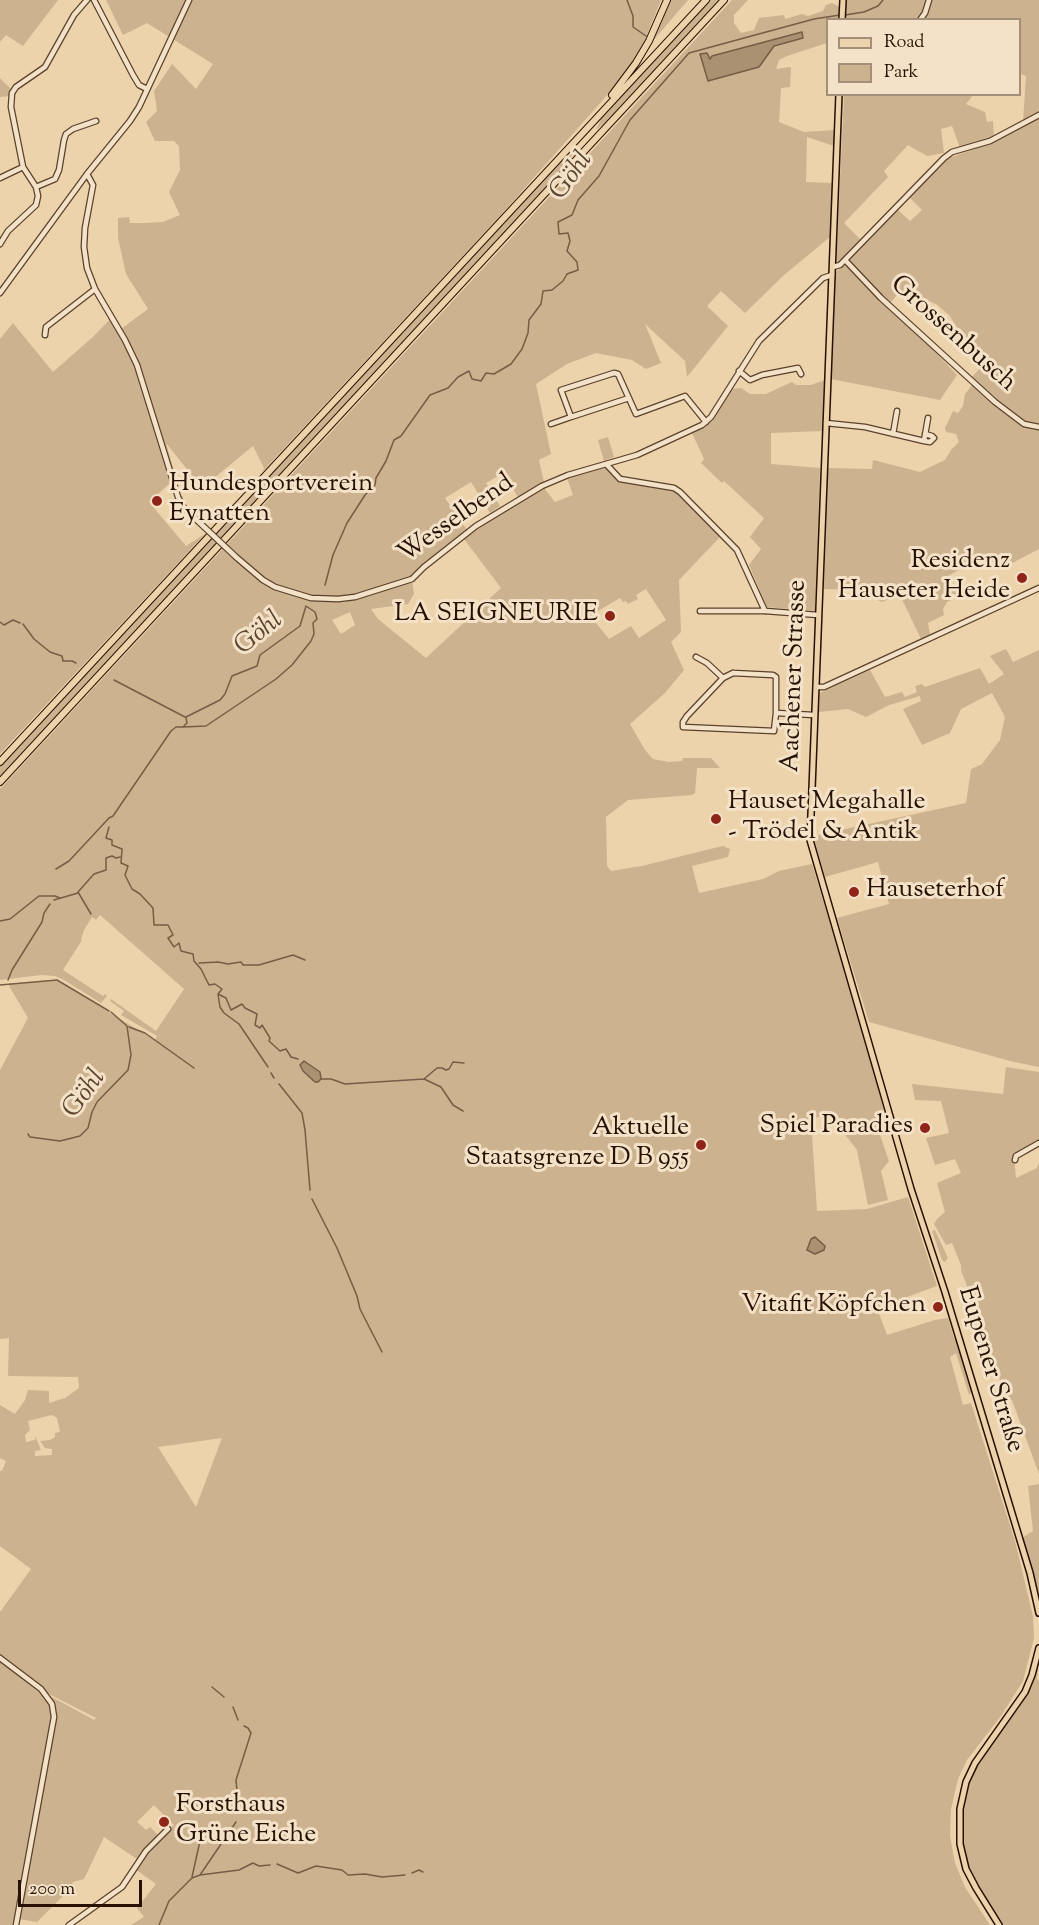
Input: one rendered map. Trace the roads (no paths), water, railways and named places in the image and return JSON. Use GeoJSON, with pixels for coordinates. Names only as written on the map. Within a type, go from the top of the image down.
{"type":"FeatureCollection","features":[{"type":"Feature","properties":{"kind":"highway"},"geometry":{"type":"LineString","coordinates":[[0,762],[607,105],[651,38],[667,0]]}},
{"type":"Feature","properties":{"kind":"highway"},"geometry":{"type":"LineString","coordinates":[[614,96],[706,0]]}},
{"type":"Feature","properties":{"kind":"highway"},"geometry":{"type":"LineString","coordinates":[[0,782],[724,0]]}},
{"type":"Feature","properties":{"kind":"main road"},"geometry":{"type":"LineString","coordinates":[[843,0],[843,17]]}},
{"type":"Feature","properties":{"kind":"main road","name":"Aachener Strasse"},"geometry":{"type":"LineString","coordinates":[[839,96],[810,820],[812,850],[865,1025],[911,1189],[929,1242]]}},
{"type":"Feature","properties":{"kind":"main road","name":"Eupener Straße"},"geometry":{"type":"LineString","coordinates":[[929,1242],[1030,1573],[1039,1613]]}},
{"type":"Feature","properties":{"kind":"main road"},"geometry":{"type":"LineString","coordinates":[[999,1925],[975,1888],[966,1869],[960,1844],[960,1809],[966,1782],[975,1763],[1029,1685],[1039,1648]]}},
{"type":"Feature","properties":{"kind":"street"},"geometry":{"type":"LineString","coordinates":[[0,244],[8,231],[36,204],[38,196],[36,188],[23,167],[11,107],[12,93],[16,87],[45,67],[74,15],[87,0]]}},
{"type":"Feature","properties":{"kind":"street"},"geometry":{"type":"LineString","coordinates":[[94,0],[133,75],[139,85],[147,89]]}},
{"type":"Feature","properties":{"kind":"street"},"geometry":{"type":"LineString","coordinates":[[0,293],[87,174],[130,122],[189,0]]}},
{"type":"Feature","properties":{"kind":"street"},"geometry":{"type":"LineString","coordinates":[[921,18],[929,0]]}},
{"type":"Feature","properties":{"kind":"street"},"geometry":{"type":"LineString","coordinates":[[833,267],[840,265],[952,152],[990,141],[1039,115]]}},
{"type":"Feature","properties":{"kind":"street"},"geometry":{"type":"LineString","coordinates":[[36,188],[55,179],[66,134],[73,129],[96,121]]}},
{"type":"Feature","properties":{"kind":"street"},"geometry":{"type":"LineString","coordinates":[[0,178],[23,167]]}},
{"type":"Feature","properties":{"kind":"street","name":"Wesselbend"},"geometry":{"type":"LineString","coordinates":[[87,174],[93,185],[85,228],[84,247],[87,268],[95,289],[125,340],[136,365],[178,497],[184,508],[263,580],[288,592],[324,599],[362,595],[412,579],[476,526],[542,486],[568,475],[637,455],[696,429],[706,422],[759,341],[823,278],[832,275]]}},
{"type":"Feature","properties":{"kind":"street","name":"Grossenbusch"},"geometry":{"type":"LineString","coordinates":[[844,260],[881,298],[995,402],[1024,424],[1039,427]]}},
{"type":"Feature","properties":{"kind":"street"},"geometry":{"type":"LineString","coordinates":[[45,335],[46,327],[95,289]]}},
{"type":"Feature","properties":{"kind":"street"},"geometry":{"type":"LineString","coordinates":[[739,371],[750,380],[762,375],[798,368],[801,374]]}},
{"type":"Feature","properties":{"kind":"street"},"geometry":{"type":"LineString","coordinates":[[571,417],[561,390],[607,374],[618,374],[636,414],[685,396],[706,422]]}},
{"type":"Feature","properties":{"kind":"street"},"geometry":{"type":"LineString","coordinates":[[551,424],[629,398]]}},
{"type":"Feature","properties":{"kind":"street"},"geometry":{"type":"LineString","coordinates":[[893,434],[897,411]]}},
{"type":"Feature","properties":{"kind":"street"},"geometry":{"type":"LineString","coordinates":[[924,441],[928,418]]}},
{"type":"Feature","properties":{"kind":"street"},"geometry":{"type":"LineString","coordinates":[[826,423],[843,424],[930,442],[934,438],[925,434]]}},
{"type":"Feature","properties":{"kind":"street"},"geometry":{"type":"LineString","coordinates":[[607,465],[620,479],[674,488],[680,492],[737,550],[765,611]]}},
{"type":"Feature","properties":{"kind":"street"},"geometry":{"type":"LineString","coordinates":[[816,687],[824,687],[1039,588]]}},
{"type":"Feature","properties":{"kind":"street"},"geometry":{"type":"LineString","coordinates":[[700,611],[765,611],[818,615]]}},
{"type":"Feature","properties":{"kind":"street"},"geometry":{"type":"LineString","coordinates":[[696,657],[707,663],[723,678]]}},
{"type":"Feature","properties":{"kind":"street"},"geometry":{"type":"LineString","coordinates":[[733,672],[773,675],[776,681],[776,713],[775,728],[772,732],[684,728],[683,722],[687,716],[723,678],[733,672]]}},
{"type":"Feature","properties":{"kind":"street"},"geometry":{"type":"LineString","coordinates":[[776,713],[814,715]]}},
{"type":"Feature","properties":{"kind":"street"},"geometry":{"type":"LineString","coordinates":[[1015,1160],[1017,1156],[1039,1143]]}},
{"type":"Feature","properties":{"kind":"street"},"geometry":{"type":"LineString","coordinates":[[0,1658],[41,1689],[52,1704],[54,1717],[16,1925]]}},
{"type":"Feature","properties":{"kind":"street"},"geometry":{"type":"LineString","coordinates":[[69,1925],[122,1887],[146,1851],[168,1829]]}},
{"type":"Feature","properties":{"kind":"waterway"},"geometry":{"type":"LineString","coordinates":[[627,0],[633,16],[633,27],[646,36]]}},
{"type":"Feature","properties":{"kind":"waterway","name":"Göhl"},"geometry":{"type":"LineString","coordinates":[[845,15],[864,12],[878,6],[883,0]]}},
{"type":"Feature","properties":{"kind":"waterway","name":"Göhl"},"geometry":{"type":"LineString","coordinates":[[325,585],[333,555],[347,523],[365,495],[375,485],[376,478],[394,440],[401,436],[430,395],[448,388],[458,377],[469,371],[472,379],[481,381],[486,373],[494,374],[511,364],[522,349],[528,333],[529,320],[541,304],[543,291],[552,290],[563,281],[567,274],[578,270],[577,262],[567,251],[570,241],[568,233],[559,234],[558,222],[572,215],[578,200],[599,176],[630,120],[689,53],[814,19],[840,15]]}},
{"type":"Feature","properties":{"kind":"waterway","name":"Göhl"},"geometry":{"type":"LineString","coordinates":[[183,727],[206,726],[276,679],[292,665],[311,641],[314,634],[313,623],[317,619],[315,612],[306,606],[300,626],[260,655],[257,666],[232,676],[220,700],[186,717]]}},
{"type":"Feature","properties":{"kind":"waterway","name":"Göhl"},"geometry":{"type":"LineString","coordinates":[[0,622],[4,625],[13,620],[20,623]]}},
{"type":"Feature","properties":{"kind":"waterway","name":"Göhl"},"geometry":{"type":"LineString","coordinates":[[23,624],[34,639],[50,652],[62,656],[63,661],[76,663]]}},
{"type":"Feature","properties":{"kind":"waterway","name":"Göhl"},"geometry":{"type":"LineString","coordinates":[[114,680],[185,717]]}},
{"type":"Feature","properties":{"kind":"waterway","name":"Göhl"},"geometry":{"type":"LineString","coordinates":[[56,869],[69,861],[113,816],[171,731],[176,727],[183,727],[187,723],[186,718]]}},
{"type":"Feature","properties":{"kind":"waterway","name":"Göhl"},"geometry":{"type":"LineString","coordinates":[[109,827],[106,838],[112,840],[112,845],[122,849],[121,863],[128,866],[125,875],[132,889],[153,908],[154,925],[168,925],[173,935],[168,938],[174,947],[179,943],[181,951],[193,954],[194,961],[209,985],[215,984],[222,989],[218,994],[226,998],[231,1010],[242,1004],[257,1014],[255,1025],[260,1028],[262,1025],[270,1038],[269,1041],[280,1051],[286,1049],[291,1057],[298,1059]]}},
{"type":"Feature","properties":{"kind":"waterway","name":"Göhl"},"geometry":{"type":"LineString","coordinates":[[91,914],[78,892],[94,874],[106,870],[106,858],[120,857]]}},
{"type":"Feature","properties":{"kind":"waterway"},"geometry":{"type":"LineString","coordinates":[[54,900],[78,893]]}},
{"type":"Feature","properties":{"kind":"waterway","name":"Göhl"},"geometry":{"type":"LineString","coordinates":[[0,921],[10,919],[39,896],[60,898]]}},
{"type":"Feature","properties":{"kind":"waterway"},"geometry":{"type":"LineString","coordinates":[[8,980],[50,904]]}},
{"type":"Feature","properties":{"kind":"waterway","name":"Göhl"},"geometry":{"type":"LineString","coordinates":[[199,963],[241,962],[243,965],[259,965],[293,955],[305,960]]}},
{"type":"Feature","properties":{"kind":"waterway"},"geometry":{"type":"LineString","coordinates":[[0,985],[57,980],[109,1011]]}},
{"type":"Feature","properties":{"kind":"waterway"},"geometry":{"type":"LineString","coordinates":[[218,994],[220,1007],[224,1013],[239,1024],[268,1067]]}},
{"type":"Feature","properties":{"kind":"waterway","name":"Göhl"},"geometry":{"type":"LineString","coordinates":[[28,1134],[30,1137],[60,1141],[80,1136],[88,1128],[97,1102],[128,1070],[131,1055],[127,1026],[111,1012]]}},
{"type":"Feature","properties":{"kind":"waterway","name":"Göhl"},"geometry":{"type":"LineString","coordinates":[[129,1027],[145,1033],[194,1068]]}},
{"type":"Feature","properties":{"kind":"waterway"},"geometry":{"type":"LineString","coordinates":[[424,1079],[437,1068],[446,1070],[453,1062],[464,1063]]}},
{"type":"Feature","properties":{"kind":"waterway"},"geometry":{"type":"LineString","coordinates":[[271,1073],[274,1078]]}},
{"type":"Feature","properties":{"kind":"waterway"},"geometry":{"type":"LineString","coordinates":[[321,1079],[331,1079],[345,1084],[424,1079],[441,1087],[453,1105],[463,1111]]}},
{"type":"Feature","properties":{"kind":"waterway"},"geometry":{"type":"LineString","coordinates":[[279,1084],[302,1113],[310,1190]]}},
{"type":"Feature","properties":{"kind":"waterway"},"geometry":{"type":"LineString","coordinates":[[312,1199],[337,1248],[360,1309],[382,1352]]}},
{"type":"Feature","properties":{"kind":"waterway"},"geometry":{"type":"LineString","coordinates":[[212,1687],[224,1697]]}},
{"type":"Feature","properties":{"kind":"waterway"},"geometry":{"type":"LineString","coordinates":[[233,1707],[238,1720]]}},
{"type":"Feature","properties":{"kind":"waterway"},"geometry":{"type":"LineString","coordinates":[[239,1813],[236,1780],[251,1733],[244,1726]]}},
{"type":"Feature","properties":{"kind":"waterway"},"geometry":{"type":"LineString","coordinates":[[159,1925],[169,1901],[192,1878],[200,1875],[236,1822]]}},
{"type":"Feature","properties":{"kind":"waterway"},"geometry":{"type":"LineString","coordinates":[[192,1877],[200,1841]]}},
{"type":"Feature","properties":{"kind":"waterway"},"geometry":{"type":"LineString","coordinates":[[200,1875],[239,1870],[253,1863],[259,1866],[270,1865]]}},
{"type":"Feature","properties":{"kind":"waterway"},"geometry":{"type":"LineString","coordinates":[[277,1864],[298,1873],[316,1866],[342,1870],[348,1875],[365,1874],[382,1877],[405,1875]]}},
{"type":"Feature","properties":{"kind":"waterway"},"geometry":{"type":"LineString","coordinates":[[412,1873],[419,1870],[423,1872]]}},
{"type":"Feature","properties":{"kind":"place","name":"Hundesportverein Eynatten"},"geometry":{"type":"Point","coordinates":[157,501]}},
{"type":"Feature","properties":{"kind":"place","name":"Residenz Hauseter Heide"},"geometry":{"type":"Point","coordinates":[1022,578]}},
{"type":"Feature","properties":{"kind":"place","name":"LA SEIGNEURIE"},"geometry":{"type":"Point","coordinates":[610,616]}},
{"type":"Feature","properties":{"kind":"place","name":"Hauset Megahalle - Trödel & Antik"},"geometry":{"type":"Point","coordinates":[716,819]}},
{"type":"Feature","properties":{"kind":"place","name":"Hauseterhof"},"geometry":{"type":"Point","coordinates":[854,892]}},
{"type":"Feature","properties":{"kind":"place","name":"Spiel Paradies"},"geometry":{"type":"Point","coordinates":[925,1128]}},
{"type":"Feature","properties":{"kind":"place","name":"Aktuelle Staatsgrenze D B 955"},"geometry":{"type":"Point","coordinates":[701,1145]}},
{"type":"Feature","properties":{"kind":"place","name":"Vitafit Köpfchen"},"geometry":{"type":"Point","coordinates":[938,1307]}},
{"type":"Feature","properties":{"kind":"place","name":"Forsthaus Grüne Eiche"},"geometry":{"type":"Point","coordinates":[164,1822]}}]}
